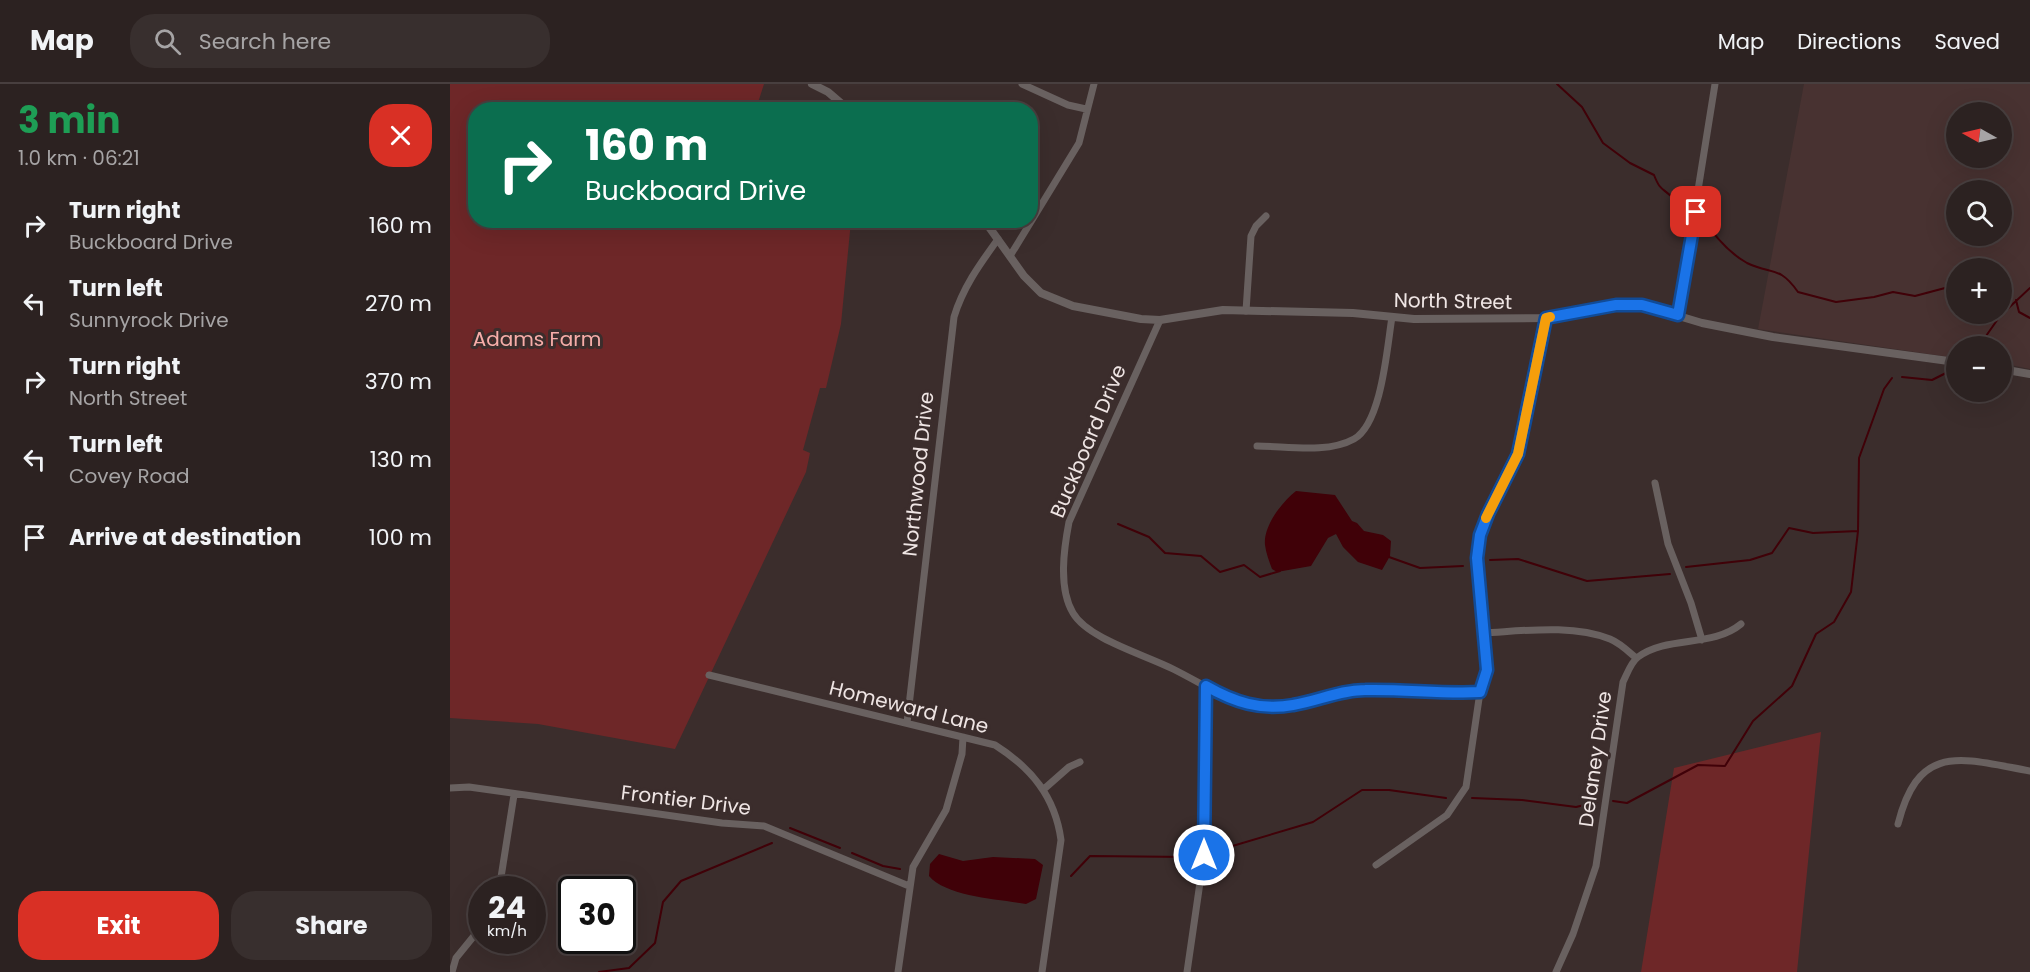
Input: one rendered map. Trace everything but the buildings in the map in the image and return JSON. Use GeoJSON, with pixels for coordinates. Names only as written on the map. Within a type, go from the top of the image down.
{"type":"FeatureCollection","features":[{"type":"Feature","properties":{"kind":"street"},"geometry":{"type":"LineString","coordinates":[[815,84],[839,102]]}},
{"type":"Feature","properties":{"kind":"street"},"geometry":{"type":"LineString","coordinates":[[1022,84],[1068,105],[1086,109]]}},
{"type":"Feature","properties":{"kind":"street"},"geometry":{"type":"LineString","coordinates":[[1038,212],[1073,156],[1083,130],[1086,109],[1094,84]]}},
{"type":"Feature","properties":{"kind":"street"},"geometry":{"type":"LineString","coordinates":[[1678,315],[1715,84]]}},
{"type":"Feature","properties":{"kind":"street"},"geometry":{"type":"LineString","coordinates":[[1246,311],[1251,236],[1256,226],[1266,216]]}},
{"type":"Feature","properties":{"kind":"street","name":"North Street"},"geometry":{"type":"LineString","coordinates":[[990,228],[1033,287],[1054,300],[1114,314],[1160,320],[1210,311],[1353,313],[1392,317],[1546,318],[1616,305],[1642,305],[1702,323],[1773,337],[1946,361]]}},
{"type":"Feature","properties":{"kind":"street"},"geometry":{"type":"LineString","coordinates":[[1010,256],[1028,228]]}},
{"type":"Feature","properties":{"kind":"street","name":"Northwood Drive"},"geometry":{"type":"LineString","coordinates":[[907,723],[954,317],[960,297],[998,239]]}},
{"type":"Feature","properties":{"kind":"street"},"geometry":{"type":"LineString","coordinates":[[1257,446],[1325,447],[1354,439],[1369,422],[1378,396],[1392,317]]}},
{"type":"Feature","properties":{"kind":"street"},"geometry":{"type":"LineString","coordinates":[[1376,865],[1439,821],[1457,803],[1466,787],[1480,692],[1487,670],[1477,558],[1480,535],[1518,454],[1546,318]]}},
{"type":"Feature","properties":{"kind":"street","name":"Buckboard Drive"},"geometry":{"type":"LineString","coordinates":[[1160,320],[1069,522],[1065,548],[1066,591],[1074,615],[1091,630],[1239,703],[1262,707],[1293,705],[1339,693],[1363,690],[1480,692]]}},
{"type":"Feature","properties":{"kind":"street"},"geometry":{"type":"LineString","coordinates":[[2012,371],[2030,375]]}},
{"type":"Feature","properties":{"kind":"street"},"geometry":{"type":"LineString","coordinates":[[1655,483],[1668,544],[1691,603],[1702,640]]}},
{"type":"Feature","properties":{"kind":"street"},"geometry":{"type":"LineString","coordinates":[[1483,633],[1572,631],[1591,634],[1618,643],[1636,658],[1666,645],[1730,634],[1742,624]]}},
{"type":"Feature","properties":{"kind":"street","name":"Delaney Drive"},"geometry":{"type":"LineString","coordinates":[[1556,972],[1596,866],[1623,682],[1636,658]]}},
{"type":"Feature","properties":{"kind":"street","name":"Homeward Lane"},"geometry":{"type":"LineString","coordinates":[[708,675],[995,746],[1024,765],[1044,789],[1059,823],[1061,846],[1042,972]]}},
{"type":"Feature","properties":{"kind":"street"},"geometry":{"type":"LineString","coordinates":[[1187,972],[1204,855],[1206,686]]}},
{"type":"Feature","properties":{"kind":"street"},"geometry":{"type":"LineString","coordinates":[[898,972],[909,886],[919,854],[946,810],[962,754],[963,737]]}},
{"type":"Feature","properties":{"kind":"street"},"geometry":{"type":"LineString","coordinates":[[1898,824],[1906,794],[1917,778],[1928,768],[1943,762],[1961,759],[2030,771]]}},
{"type":"Feature","properties":{"kind":"street"},"geometry":{"type":"LineString","coordinates":[[1044,789],[1070,767],[1080,762]]}},
{"type":"Feature","properties":{"kind":"street","name":"Frontier Drive"},"geometry":{"type":"LineString","coordinates":[[450,788],[469,787],[722,823],[764,826],[909,886]]}},
{"type":"Feature","properties":{"kind":"street"},"geometry":{"type":"LineString","coordinates":[[501,876],[514,795]]}},
{"type":"Feature","properties":{"kind":"street"},"geometry":{"type":"LineString","coordinates":[[452,972],[456,958],[468,943]]}},
{"type":"Feature","properties":{"kind":"shaded area"},"geometry":{"type":"Polygon","coordinates":[[[1804,84],[2030,84],[2030,369],[2012,365],[2012,336],[1946,336],[1946,357],[1758,329],[1804,84]]]}},
{"type":"Feature","properties":{"kind":"shaded area"},"geometry":{"type":"Polygon","coordinates":[[[1296,491],[1335,495],[1352,521],[1364,531],[1383,535],[1391,541],[1390,556],[1382,570],[1358,562],[1343,547],[1336,534],[1328,538],[1311,566],[1277,572],[1272,569],[1265,545],[1267,530],[1285,501],[1296,491]]]}},
{"type":"Feature","properties":{"kind":"shaded area"},"geometry":{"type":"Polygon","coordinates":[[[939,854],[963,861],[993,857],[1035,859],[1043,865],[1036,899],[1026,904],[974,896],[948,889],[929,876],[930,864],[939,854]]]}},
{"type":"Feature","properties":{"kind":"green space","name":"Adams Farm"},"geometry":{"type":"Polygon","coordinates":[[[450,84],[764,84],[758,102],[468,102],[468,228],[850,228],[841,324],[826,388],[820,388],[803,450],[810,453],[806,472],[675,749],[538,724],[450,718],[450,84]]]}},
{"type":"Feature","properties":{"kind":"green space"},"geometry":{"type":"Polygon","coordinates":[[[1821,732],[1797,972],[1641,972],[1674,768],[1821,732]]]}},
{"type":"Feature","properties":{"kind":"waterway"},"geometry":{"type":"LineString","coordinates":[[1557,84],[1582,107],[1603,143],[1630,163],[1654,175],[1659,186],[1685,211]]}},
{"type":"Feature","properties":{"kind":"waterway"},"geometry":{"type":"LineString","coordinates":[[1702,217],[1716,236],[1734,254],[1756,267],[1780,274],[1798,292],[1836,302],[1893,292],[1915,296],[1946,288]]}},
{"type":"Feature","properties":{"kind":"waterway"},"geometry":{"type":"LineString","coordinates":[[1986,336],[2000,316],[2030,288]]}},
{"type":"Feature","properties":{"kind":"waterway"},"geometry":{"type":"LineString","coordinates":[[2016,300],[2019,312],[2030,318]]}},
{"type":"Feature","properties":{"kind":"waterway"},"geometry":{"type":"LineString","coordinates":[[1902,377],[1932,380],[1946,373]]}},
{"type":"Feature","properties":{"kind":"waterway"},"geometry":{"type":"LineString","coordinates":[[1613,801],[1627,803],[1698,765],[1725,766],[1753,721],[1792,686],[1816,634],[1834,622],[1851,592],[1858,531],[1859,458],[1884,389],[1892,378]]}},
{"type":"Feature","properties":{"kind":"waterway"},"geometry":{"type":"LineString","coordinates":[[1118,524],[1149,537],[1165,553],[1201,556],[1220,572],[1244,565],[1260,577],[1280,571]]}},
{"type":"Feature","properties":{"kind":"waterway"},"geometry":{"type":"LineString","coordinates":[[1686,567],[1750,560],[1772,553],[1789,528],[1813,533],[1858,531]]}},
{"type":"Feature","properties":{"kind":"waterway"},"geometry":{"type":"LineString","coordinates":[[1389,557],[1420,568],[1463,566]]}},
{"type":"Feature","properties":{"kind":"waterway"},"geometry":{"type":"LineString","coordinates":[[1490,560],[1518,559],[1587,581],[1670,574]]}},
{"type":"Feature","properties":{"kind":"waterway"},"geometry":{"type":"LineString","coordinates":[[1219,850],[1313,822],[1362,790],[1389,790],[1446,798]]}},
{"type":"Feature","properties":{"kind":"waterway"},"geometry":{"type":"LineString","coordinates":[[1472,798],[1522,800],[1576,807],[1597,802]]}},
{"type":"Feature","properties":{"kind":"waterway"},"geometry":{"type":"LineString","coordinates":[[790,828],[840,848]]}},
{"type":"Feature","properties":{"kind":"waterway"},"geometry":{"type":"LineString","coordinates":[[599,972],[629,968],[655,943],[663,902],[681,881],[772,843]]}},
{"type":"Feature","properties":{"kind":"waterway"},"geometry":{"type":"LineString","coordinates":[[852,853],[883,866],[900,869]]}},
{"type":"Feature","properties":{"kind":"waterway"},"geometry":{"type":"LineString","coordinates":[[1071,876],[1090,856],[1189,857]]}},
{"type":"Feature","properties":{"kind":"slow traffic"},"geometry":{"type":"LineString","coordinates":[[1486,518],[1518,454],[1546,318],[1550,317]]}},
{"type":"Feature","properties":{"kind":"route"},"geometry":{"type":"LineString","coordinates":[[1204,855],[1206,686],[1239,703],[1262,707],[1293,705],[1339,693],[1363,690],[1480,692],[1487,670],[1477,558],[1480,535],[1518,454],[1546,318],[1616,305],[1642,305],[1678,315],[1696,212]]}}]}
